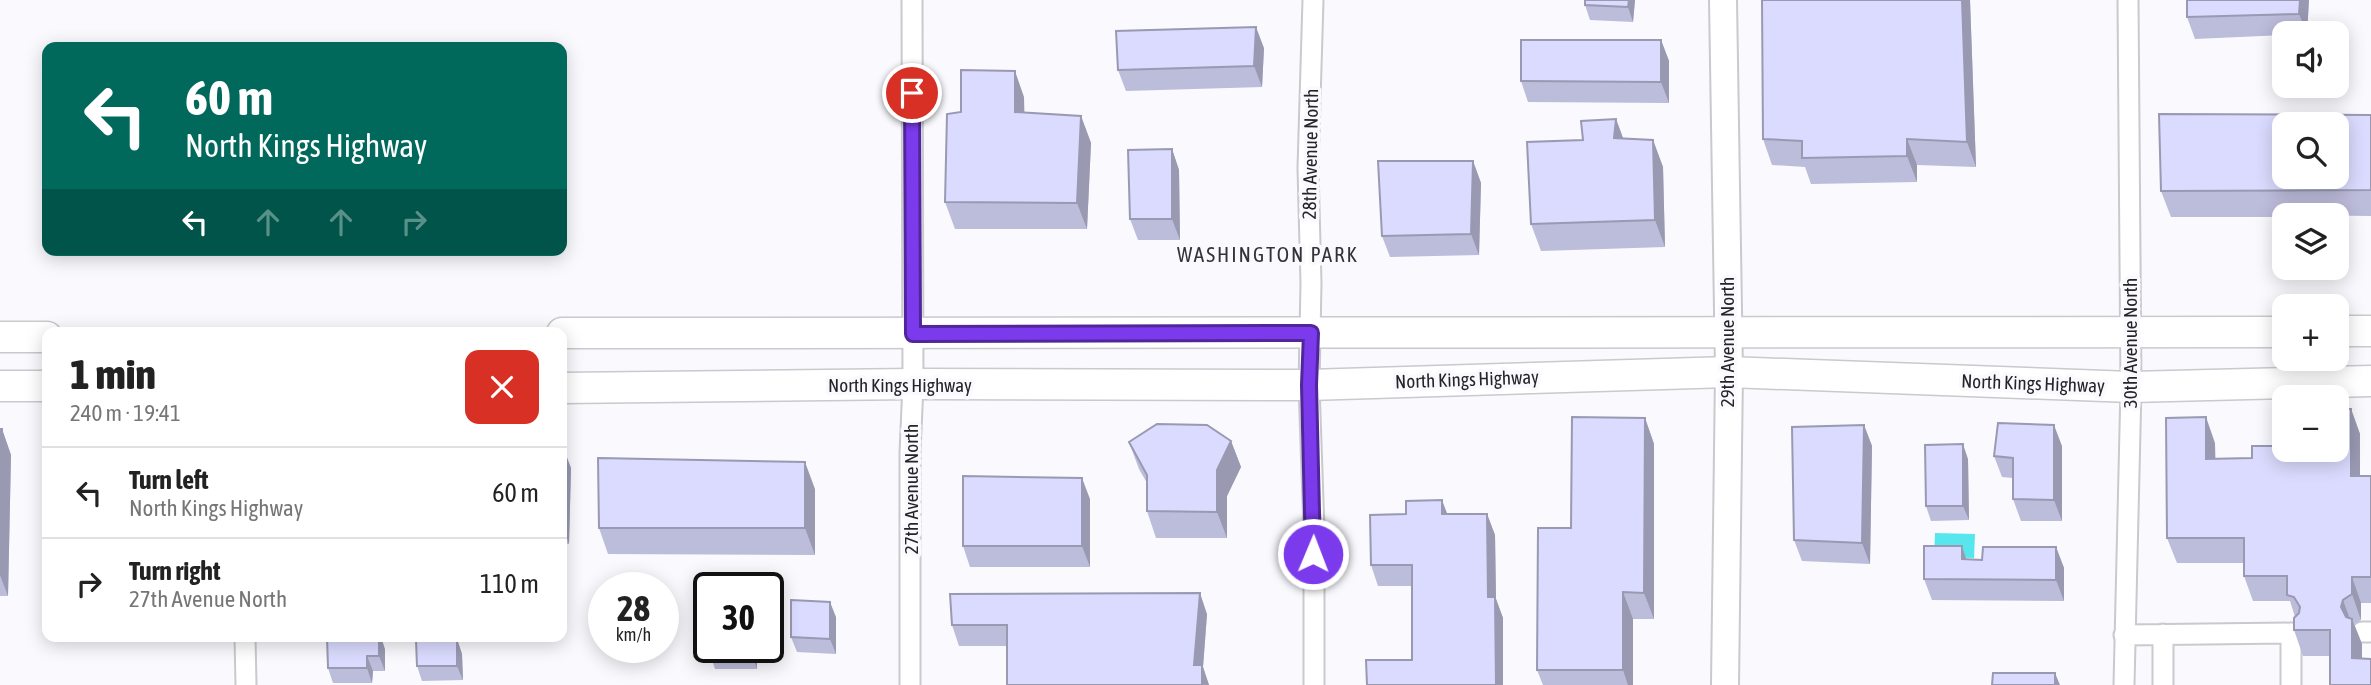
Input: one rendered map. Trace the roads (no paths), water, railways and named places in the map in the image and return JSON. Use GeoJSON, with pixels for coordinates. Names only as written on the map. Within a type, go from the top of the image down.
{"type":"FeatureCollection","features":[{"type":"Feature","properties":{"kind":"main road","name":"29th Avenue North"},"geometry":{"type":"LineString","coordinates":[[1723,0],[1729,372],[1725,685]]}},
{"type":"Feature","properties":{"kind":"main road"},"geometry":{"type":"LineString","coordinates":[[2349,331],[2371,331]]}},
{"type":"Feature","properties":{"kind":"main road"},"geometry":{"type":"LineString","coordinates":[[567,333],[2272,332]]}},
{"type":"Feature","properties":{"kind":"main road"},"geometry":{"type":"LineString","coordinates":[[0,337],[42,337]]}},
{"type":"Feature","properties":{"kind":"main road","name":"North Kings Highway"},"geometry":{"type":"LineString","coordinates":[[567,388],[913,384],[1309,385],[1729,372],[2131,387],[2371,381]]}},
{"type":"Feature","properties":{"kind":"main road"},"geometry":{"type":"LineString","coordinates":[[0,386],[42,386]]}},
{"type":"Feature","properties":{"kind":"street","name":"27th Avenue North"},"geometry":{"type":"LineString","coordinates":[[910,685],[913,384],[912,0]]}},
{"type":"Feature","properties":{"kind":"street","name":"28th Avenue North"},"geometry":{"type":"LineString","coordinates":[[1313,0],[1307,168],[1314,685]]}},
{"type":"Feature","properties":{"kind":"street","name":"30th Avenue North"},"geometry":{"type":"LineString","coordinates":[[2124,685],[2131,387],[2128,0]]}},
{"type":"Feature","properties":{"kind":"street"},"geometry":{"type":"LineString","coordinates":[[2124,635],[2294,633],[2291,685]]}},
{"type":"Feature","properties":{"kind":"street"},"geometry":{"type":"LineString","coordinates":[[2163,634],[2163,685]]}},
{"type":"Feature","properties":{"kind":"street"},"geometry":{"type":"LineString","coordinates":[[246,642],[246,685]]}},
{"type":"Feature","properties":{"kind":"water"},"geometry":{"type":"Polygon","coordinates":[[[1935,533],[1975,534],[1974,558],[1934,557],[1935,533]]]}},
{"type":"Feature","properties":{"kind":"district","name":"WASHINGTON PARK"},"geometry":{"type":"Point","coordinates":[1268,254]}}]}
